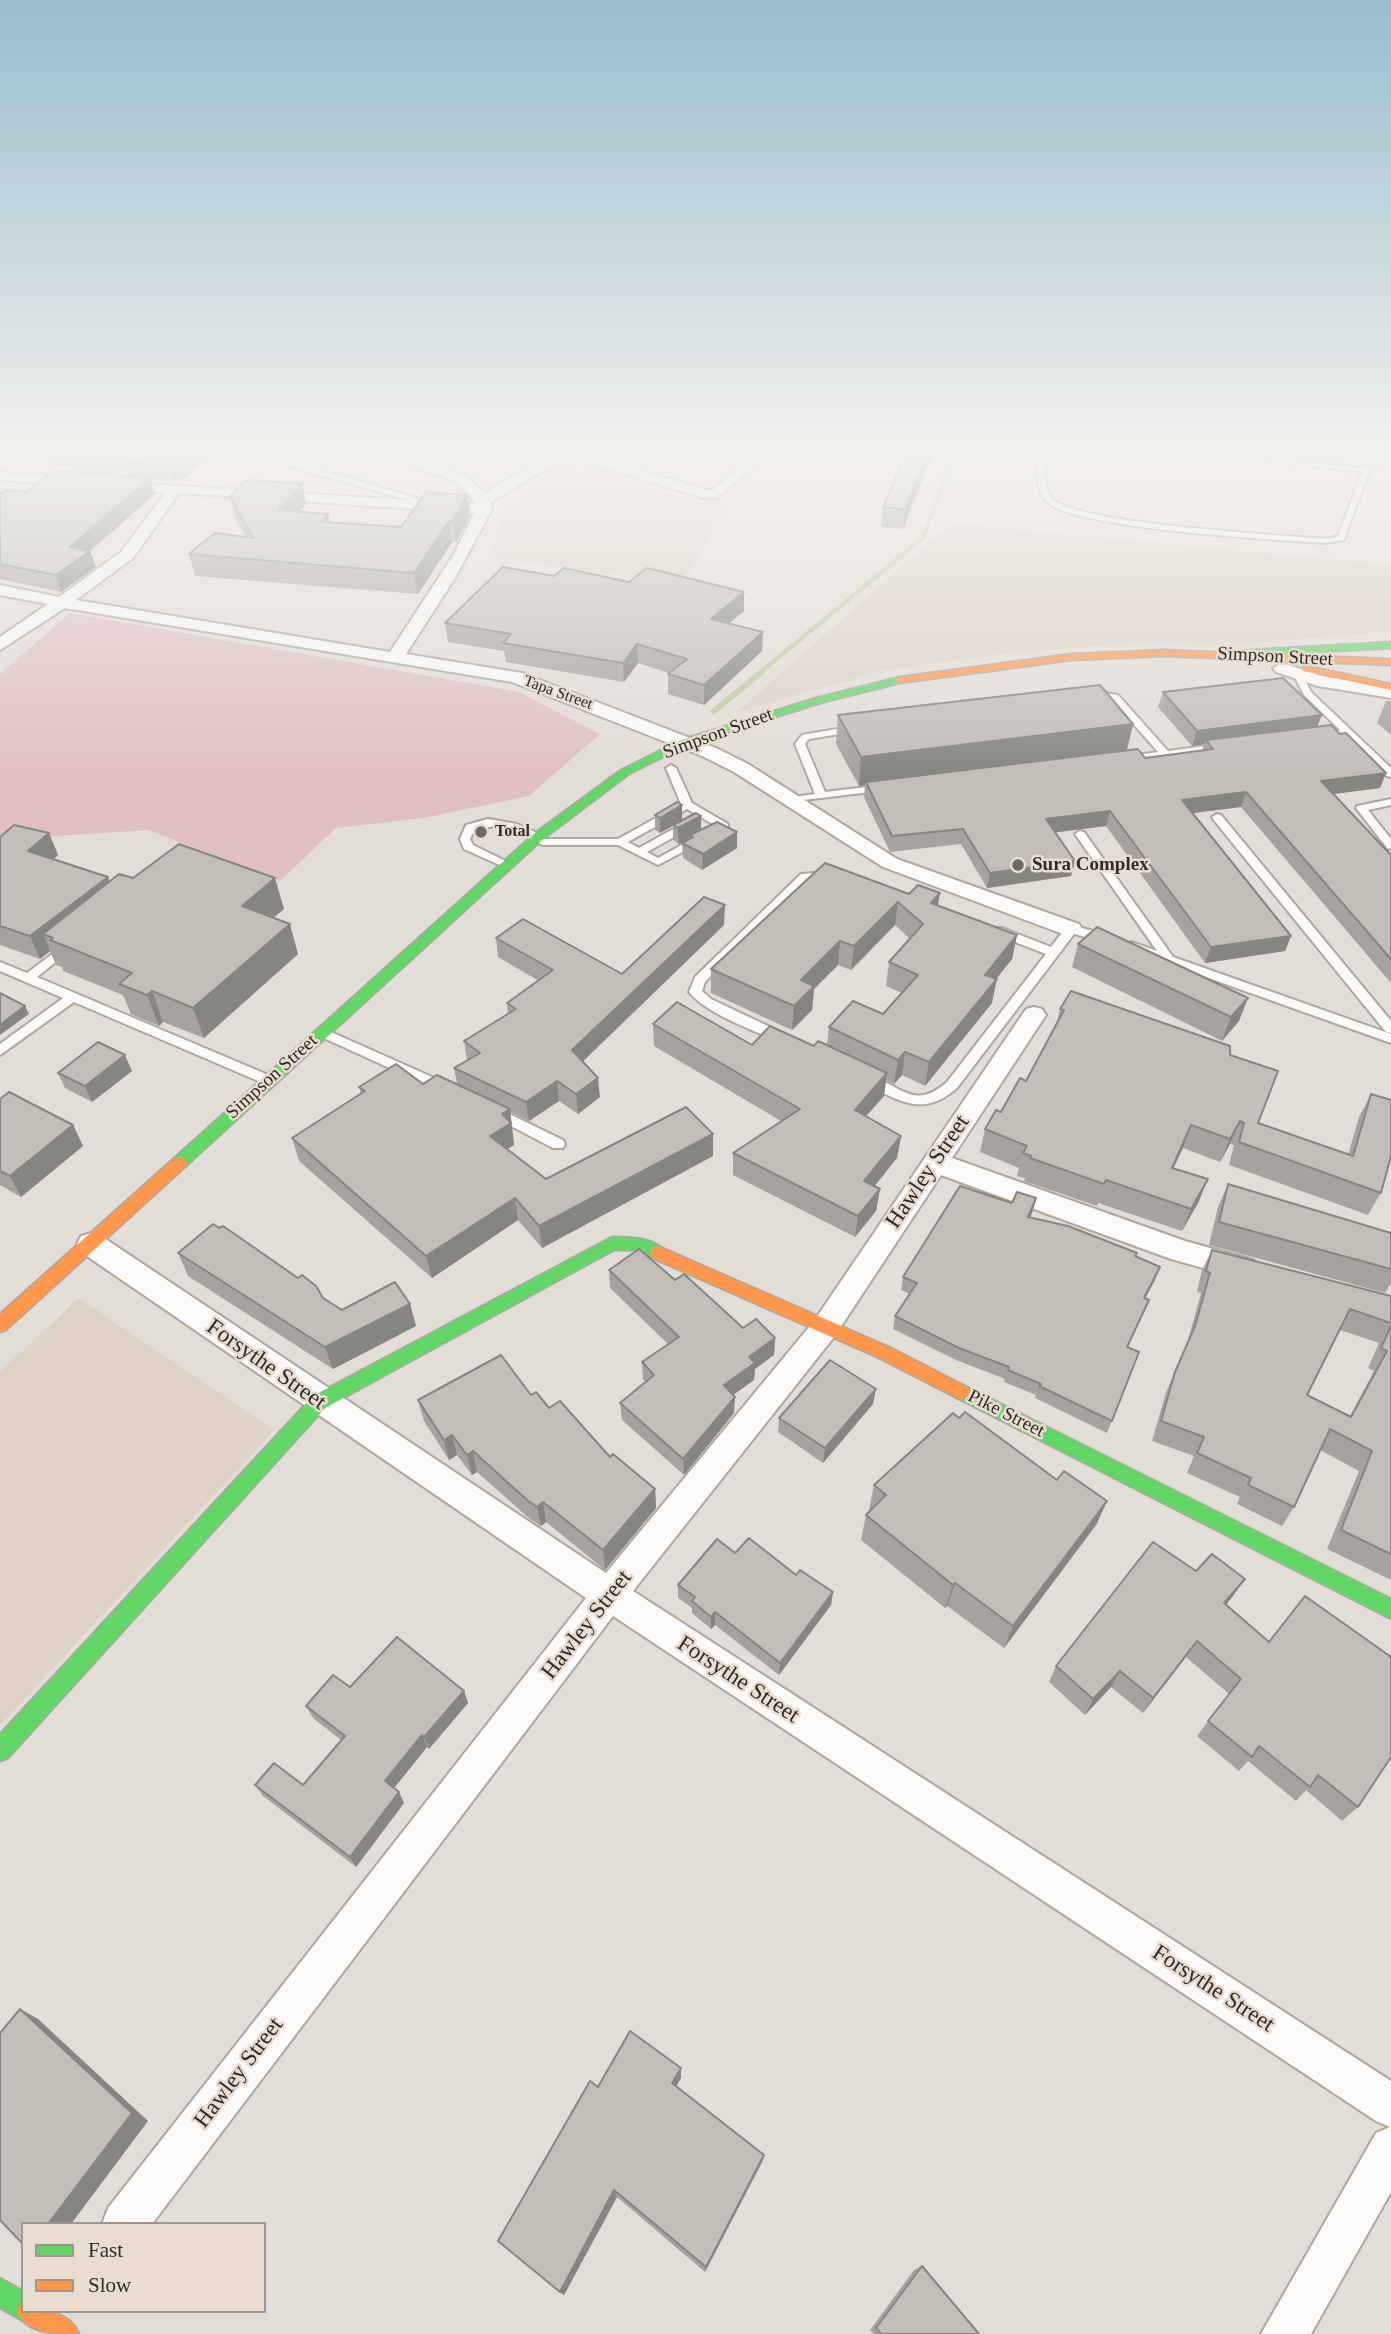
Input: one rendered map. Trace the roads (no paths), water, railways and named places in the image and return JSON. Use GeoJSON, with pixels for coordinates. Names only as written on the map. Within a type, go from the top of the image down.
{"type":"FeatureCollection","features":[{"type":"Feature","properties":{"kind":"main road"},"geometry":{"type":"LineString","coordinates":[[1230,654],[1391,645]]}},
{"type":"Feature","properties":{"kind":"main road","name":"Simpson Street"},"geometry":{"type":"LineString","coordinates":[[0,1325],[514,860],[625,772],[685,742],[820,700],[905,679],[964,669],[1072,657],[1230,654],[1391,662]]}},
{"type":"Feature","properties":{"kind":"main road"},"geometry":{"type":"LineString","coordinates":[[541,839],[643,781],[709,751],[861,703],[935,685],[1095,667],[1185,664],[1282,668]]}},
{"type":"Feature","properties":{"kind":"main road"},"geometry":{"type":"LineString","coordinates":[[1303,673],[1391,675]]}},
{"type":"Feature","properties":{"kind":"main road"},"geometry":{"type":"LineString","coordinates":[[1303,673],[1391,687]]}},
{"type":"Feature","properties":{"kind":"main road","name":"Pike Street"},"geometry":{"type":"LineString","coordinates":[[319,1402],[612,1243],[638,1244],[824,1329],[883,1352],[1391,1609]]}},
{"type":"Feature","properties":{"kind":"main road"},"geometry":{"type":"LineString","coordinates":[[0,1750],[319,1402]]}},
{"type":"Feature","properties":{"kind":"main road"},"geometry":{"type":"LineString","coordinates":[[0,2292],[21,2305]]}},
{"type":"Feature","properties":{"kind":"street"},"geometry":{"type":"LineString","coordinates":[[0,645],[92,585],[122,559]]}},
{"type":"Feature","properties":{"kind":"street"},"geometry":{"type":"LineString","coordinates":[[395,657],[457,559]]}},
{"type":"Feature","properties":{"kind":"street"},"geometry":{"type":"LineString","coordinates":[[421,649],[474,559]]}},
{"type":"Feature","properties":{"kind":"street","name":"Tapa Street"},"geometry":{"type":"LineString","coordinates":[[0,590],[61,603],[395,657],[421,649],[528,681],[709,751],[890,863],[1072,929]]}},
{"type":"Feature","properties":{"kind":"street"},"geometry":{"type":"LineString","coordinates":[[1282,668],[1391,693]]}},
{"type":"Feature","properties":{"kind":"street","name":"Hawley Street"},"geometry":{"type":"LineString","coordinates":[[126,2222],[609,1595],[824,1329],[1034,1015]]}},
{"type":"Feature","properties":{"kind":"street"},"geometry":{"type":"LineString","coordinates":[[934,1162],[1181,1251],[1271,1276]]}},
{"type":"Feature","properties":{"kind":"street","name":"Forsythe Street"},"geometry":{"type":"LineString","coordinates":[[91,1244],[319,1402],[609,1595],[1391,2106]]}},
{"type":"Feature","properties":{"kind":"street"},"geometry":{"type":"LineString","coordinates":[[1284,2334],[1312,2292],[1391,2148]]}},
{"type":"Feature","properties":{"kind":"lane"},"geometry":{"type":"LineString","coordinates":[[1303,673],[1307,693],[1391,774]]}},
{"type":"Feature","properties":{"kind":"lane"},"geometry":{"type":"LineString","coordinates":[[1081,696],[1115,696],[1166,754]]}},
{"type":"Feature","properties":{"kind":"lane"},"geometry":{"type":"LineString","coordinates":[[821,796],[800,744],[806,737],[862,728]]}},
{"type":"Feature","properties":{"kind":"lane"},"geometry":{"type":"LineString","coordinates":[[1309,737],[1348,732]]}},
{"type":"Feature","properties":{"kind":"lane"},"geometry":{"type":"LineString","coordinates":[[1116,760],[1231,746]]}},
{"type":"Feature","properties":{"kind":"lane"},"geometry":{"type":"LineString","coordinates":[[514,860],[468,847],[465,839],[470,827],[484,821],[499,821],[541,839],[620,842],[658,862],[724,825],[687,805],[671,768]]}},
{"type":"Feature","properties":{"kind":"lane"},"geometry":{"type":"LineString","coordinates":[[791,800],[889,788]]}},
{"type":"Feature","properties":{"kind":"lane"},"geometry":{"type":"LineString","coordinates":[[1391,802],[1361,808],[1391,846]]}},
{"type":"Feature","properties":{"kind":"lane"},"geometry":{"type":"LineString","coordinates":[[620,842],[687,805]]}},
{"type":"Feature","properties":{"kind":"lane"},"geometry":{"type":"LineString","coordinates":[[639,852],[706,816]]}},
{"type":"Feature","properties":{"kind":"lane"},"geometry":{"type":"LineString","coordinates":[[1217,817],[1391,1029]]}},
{"type":"Feature","properties":{"kind":"lane"},"geometry":{"type":"LineString","coordinates":[[1080,835],[1167,957]]}},
{"type":"Feature","properties":{"kind":"lane"},"geometry":{"type":"LineString","coordinates":[[791,1042],[707,1002],[695,992],[699,980],[805,876],[821,874],[847,877]]}},
{"type":"Feature","properties":{"kind":"lane"},"geometry":{"type":"LineString","coordinates":[[990,927],[1052,952]]}},
{"type":"Feature","properties":{"kind":"lane"},"geometry":{"type":"LineString","coordinates":[[850,1071],[898,1094],[918,1099],[934,1099],[952,1085],[1072,929],[1167,957],[1267,997],[1391,1040]]}},
{"type":"Feature","properties":{"kind":"lane"},"geometry":{"type":"LineString","coordinates":[[28,978],[82,934]]}},
{"type":"Feature","properties":{"kind":"lane"},"geometry":{"type":"LineString","coordinates":[[0,967],[268,1080]]}},
{"type":"Feature","properties":{"kind":"lane"},"geometry":{"type":"LineString","coordinates":[[0,1051],[72,997]]}},
{"type":"Feature","properties":{"kind":"lane"},"geometry":{"type":"LineString","coordinates":[[322,1032],[461,1096]]}},
{"type":"Feature","properties":{"kind":"lane"},"geometry":{"type":"LineString","coordinates":[[486,1108],[558,1144]]}},
{"type":"Feature","properties":{"kind":"waterway"},"geometry":{"type":"LineString","coordinates":[[762,671],[898,559]]}},
{"type":"Feature","properties":{"kind":"waterway"},"geometry":{"type":"LineString","coordinates":[[714,711],[764,670]]}},
{"type":"Feature","properties":{"kind":"place","name":"Total"},"geometry":{"type":"Point","coordinates":[481,832]}},
{"type":"Feature","properties":{"kind":"place","name":"Sura Complex"},"geometry":{"type":"Point","coordinates":[1018,865]}}]}
